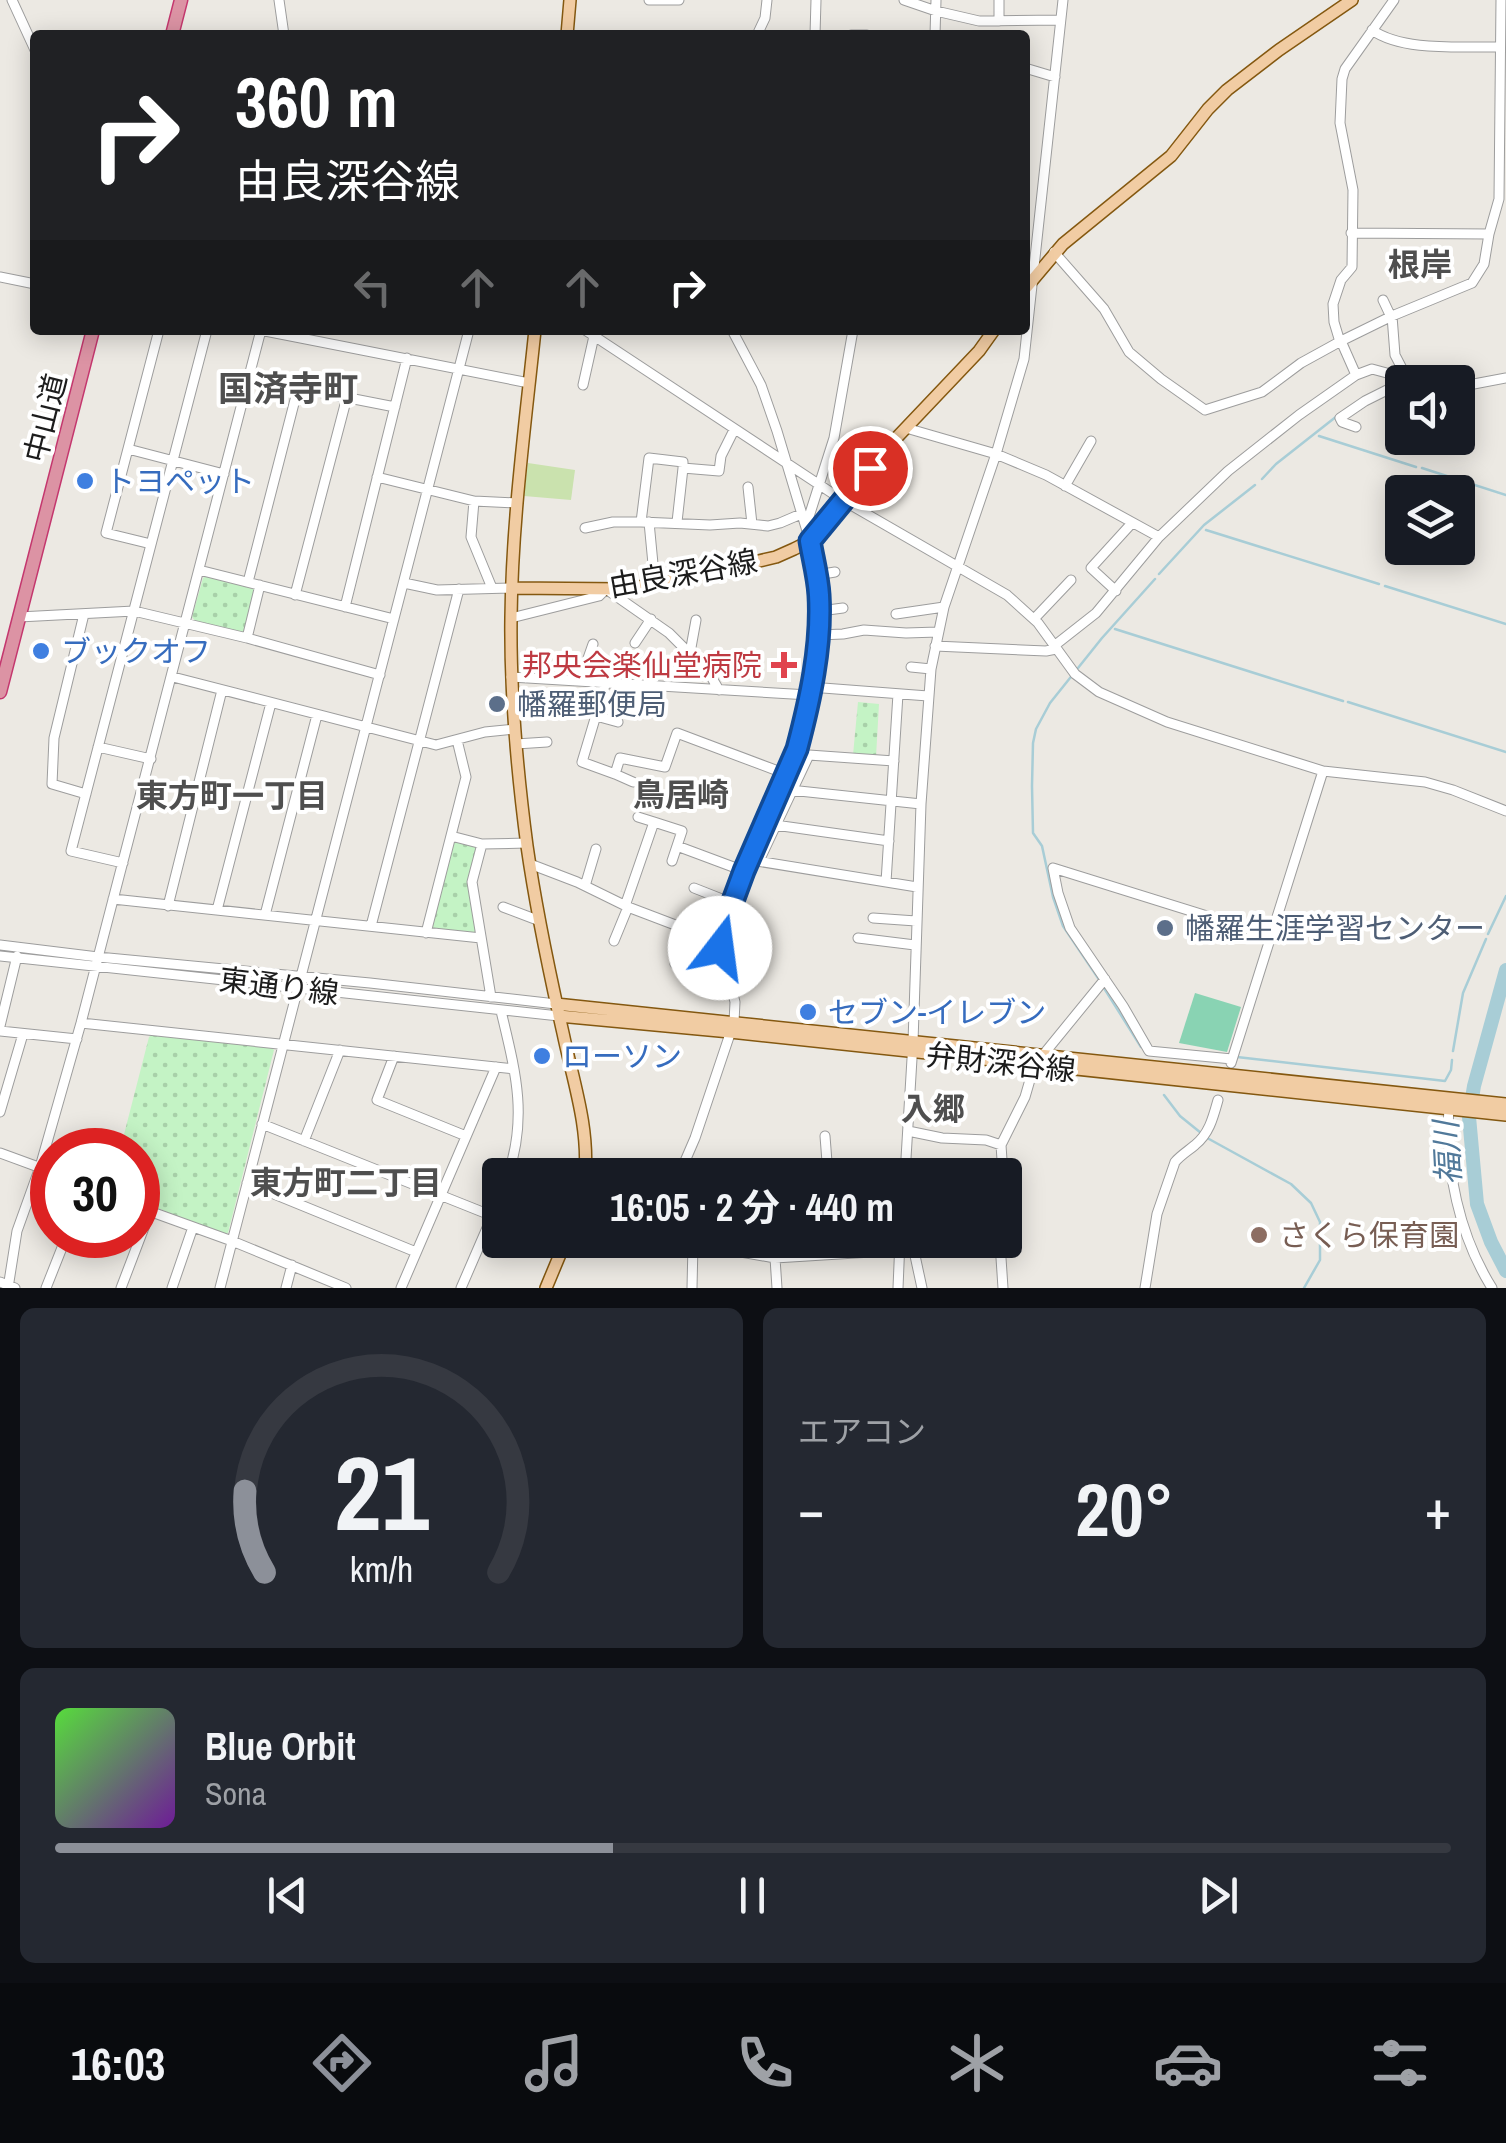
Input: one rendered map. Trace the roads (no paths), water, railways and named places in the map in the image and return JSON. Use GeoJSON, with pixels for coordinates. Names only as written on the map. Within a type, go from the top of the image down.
{"type":"FeatureCollection","features":[{"type":"Feature","properties":{"kind":"highway"},"geometry":{"type":"LineString","coordinates":[[173,30],[180,0]]}},
{"type":"Feature","properties":{"kind":"highway","name":"中山道"},"geometry":{"type":"LineString","coordinates":[[0,692],[92,335]]}},
{"type":"Feature","properties":{"kind":"main road"},"geometry":{"type":"LineString","coordinates":[[567,30],[569,0]]}},
{"type":"Feature","properties":{"kind":"main road"},"geometry":{"type":"LineString","coordinates":[[1030,283],[1085,224],[1156,170],[1228,90],[1352,0]]}},
{"type":"Feature","properties":{"kind":"main road"},"geometry":{"type":"LineString","coordinates":[[535,335],[512,588],[514,728],[530,864],[585,1131],[585,1158]]}},
{"type":"Feature","properties":{"kind":"main road","name":"由良深谷線"},"geometry":{"type":"LineString","coordinates":[[512,588],[655,584],[776,557],[808,535],[844,500],[990,335]]}},
{"type":"Feature","properties":{"kind":"main road","name":"弁財深谷線"},"geometry":{"type":"LineString","coordinates":[[558,1010],[912,1047],[1034,1066],[1452,1106]]}},
{"type":"Feature","properties":{"kind":"main road","name":"弁財深谷線"},"geometry":{"type":"LineString","coordinates":[[912,1047],[1042,1054],[1452,1106]]}},
{"type":"Feature","properties":{"kind":"main road"},"geometry":{"type":"LineString","coordinates":[[1452,1106],[1504,1108]]}},
{"type":"Feature","properties":{"kind":"main road"},"geometry":{"type":"LineString","coordinates":[[1452,1106],[1491,1113],[1504,1108]]}},
{"type":"Feature","properties":{"kind":"main road"},"geometry":{"type":"LineString","coordinates":[[546,1288],[556,1258]]}},
{"type":"Feature","properties":{"kind":"street"},"geometry":{"type":"LineString","coordinates":[[12,0],[30,39]]}},
{"type":"Feature","properties":{"kind":"street"},"geometry":{"type":"LineString","coordinates":[[279,0],[283,30]]}},
{"type":"Feature","properties":{"kind":"street"},"geometry":{"type":"LineString","coordinates":[[649,0],[676,0]]}},
{"type":"Feature","properties":{"kind":"street"},"geometry":{"type":"LineString","coordinates":[[759,30],[767,0]]}},
{"type":"Feature","properties":{"kind":"street"},"geometry":{"type":"LineString","coordinates":[[815,30],[816,0]]}},
{"type":"Feature","properties":{"kind":"street"},"geometry":{"type":"LineString","coordinates":[[904,0],[979,21],[1060,20]]}},
{"type":"Feature","properties":{"kind":"street"},"geometry":{"type":"LineString","coordinates":[[999,0],[999,21]]}},
{"type":"Feature","properties":{"kind":"street"},"geometry":{"type":"LineString","coordinates":[[1030,310],[1062,0]]}},
{"type":"Feature","properties":{"kind":"street"},"geometry":{"type":"LineString","coordinates":[[1365,400],[1334,322],[1334,304],[1343,277],[1352,267],[1353,190],[1340,123],[1342,79],[1394,0]]}},
{"type":"Feature","properties":{"kind":"street"},"geometry":{"type":"LineString","coordinates":[[1038,238],[1059,248],[1104,309],[1128,352],[1205,410],[1262,392],[1340,342],[1472,282],[1484,264],[1499,199],[1501,0]]}},
{"type":"Feature","properties":{"kind":"street"},"geometry":{"type":"LineString","coordinates":[[1372,30],[1402,43],[1500,48]]}},
{"type":"Feature","properties":{"kind":"street"},"geometry":{"type":"LineString","coordinates":[[1030,70],[1055,77]]}},
{"type":"Feature","properties":{"kind":"street"},"geometry":{"type":"LineString","coordinates":[[1030,215],[1040,217]]}},
{"type":"Feature","properties":{"kind":"street"},"geometry":{"type":"LineString","coordinates":[[1351,233],[1489,234]]}},
{"type":"Feature","properties":{"kind":"street"},"geometry":{"type":"LineString","coordinates":[[0,277],[30,283]]}},
{"type":"Feature","properties":{"kind":"street"},"geometry":{"type":"LineString","coordinates":[[1383,300],[1391,317],[1395,355],[1402,365]]}},
{"type":"Feature","properties":{"kind":"street"},"geometry":{"type":"LineString","coordinates":[[151,544],[106,533],[158,335]]}},
{"type":"Feature","properties":{"kind":"street"},"geometry":{"type":"LineString","coordinates":[[122,864],[71,851],[206,335]]}},
{"type":"Feature","properties":{"kind":"street"},"geometry":{"type":"LineString","coordinates":[[51,1128],[173,678],[260,335]]}},
{"type":"Feature","properties":{"kind":"street"},"geometry":{"type":"LineString","coordinates":[[288,335],[530,383]]}},
{"type":"Feature","properties":{"kind":"street"},"geometry":{"type":"LineString","coordinates":[[341,345],[344,335]]}},
{"type":"Feature","properties":{"kind":"street"},"geometry":{"type":"LineString","coordinates":[[220,1288],[468,335]]}},
{"type":"Feature","properties":{"kind":"street"},"geometry":{"type":"LineString","coordinates":[[583,385],[590,335]]}},
{"type":"Feature","properties":{"kind":"street"},"geometry":{"type":"LineString","coordinates":[[593,335],[844,500],[1007,595],[1034,620],[1075,674],[1091,687],[1194,731],[1324,770],[1425,782],[1506,811]]}},
{"type":"Feature","properties":{"kind":"street"},"geometry":{"type":"LineString","coordinates":[[686,1158],[732,1027],[736,1002],[720,942],[744,871],[775,825],[786,790],[786,774],[797,749],[819,635],[816,575],[808,535],[761,385],[735,335]]}},
{"type":"Feature","properties":{"kind":"street"},"geometry":{"type":"LineString","coordinates":[[808,535],[834,438],[851,335]]}},
{"type":"Feature","properties":{"kind":"street"},"geometry":{"type":"LineString","coordinates":[[906,1158],[928,696],[944,607],[996,454],[1024,359],[1027,335]]}},
{"type":"Feature","properties":{"kind":"street"},"geometry":{"type":"LineString","coordinates":[[345,608],[407,358]]}},
{"type":"Feature","properties":{"kind":"street"},"geometry":{"type":"LineString","coordinates":[[936,646],[1046,651],[1055,648],[1096,613],[1159,537],[1245,455],[1355,377],[1378,369],[1385,371]]}},
{"type":"Feature","properties":{"kind":"street"},"geometry":{"type":"LineString","coordinates":[[249,378],[394,407]]}},
{"type":"Feature","properties":{"kind":"street"},"geometry":{"type":"LineString","coordinates":[[1475,384],[1506,378]]}},
{"type":"Feature","properties":{"kind":"street"},"geometry":{"type":"LineString","coordinates":[[248,582],[298,388]]}},
{"type":"Feature","properties":{"kind":"street"},"geometry":{"type":"LineString","coordinates":[[1356,427],[1340,418],[1385,391]]}},
{"type":"Feature","properties":{"kind":"street"},"geometry":{"type":"LineString","coordinates":[[295,594],[347,397]]}},
{"type":"Feature","properties":{"kind":"street"},"geometry":{"type":"LineString","coordinates":[[906,428],[996,454],[1066,486],[1159,537]]}},
{"type":"Feature","properties":{"kind":"street"},"geometry":{"type":"LineString","coordinates":[[683,468],[719,471],[721,456],[734,430]]}},
{"type":"Feature","properties":{"kind":"street"},"geometry":{"type":"LineString","coordinates":[[1066,486],[1091,441]]}},
{"type":"Feature","properties":{"kind":"street"},"geometry":{"type":"LineString","coordinates":[[128,449],[224,474]]}},
{"type":"Feature","properties":{"kind":"street"},"geometry":{"type":"LineString","coordinates":[[655,584],[645,522],[649,458],[683,462],[677,522]]}},
{"type":"Feature","properties":{"kind":"street"},"geometry":{"type":"LineString","coordinates":[[377,477],[474,500],[517,503]]}},
{"type":"Feature","properties":{"kind":"street"},"geometry":{"type":"LineString","coordinates":[[748,487],[752,524]]}},
{"type":"Feature","properties":{"kind":"street"},"geometry":{"type":"LineString","coordinates":[[474,500],[471,537],[492,588]]}},
{"type":"Feature","properties":{"kind":"street"},"geometry":{"type":"LineString","coordinates":[[585,528],[613,522],[768,526],[801,514]]}},
{"type":"Feature","properties":{"kind":"street"},"geometry":{"type":"LineString","coordinates":[[1116,591],[1091,568],[1132,523]]}},
{"type":"Feature","properties":{"kind":"street"},"geometry":{"type":"LineString","coordinates":[[199,570],[394,619]]}},
{"type":"Feature","properties":{"kind":"street"},"geometry":{"type":"LineString","coordinates":[[816,575],[836,572]]}},
{"type":"Feature","properties":{"kind":"street"},"geometry":{"type":"LineString","coordinates":[[1034,620],[1071,580]]}},
{"type":"Feature","properties":{"kind":"street"},"geometry":{"type":"LineString","coordinates":[[404,583],[437,590],[512,588]]}},
{"type":"Feature","properties":{"kind":"street"},"geometry":{"type":"LineString","coordinates":[[248,638],[260,586]]}},
{"type":"Feature","properties":{"kind":"street"},"geometry":{"type":"LineString","coordinates":[[511,618],[599,596],[606,588],[652,619],[690,653],[719,690]]}},
{"type":"Feature","properties":{"kind":"street"},"geometry":{"type":"LineString","coordinates":[[371,926],[459,589]]}},
{"type":"Feature","properties":{"kind":"street"},"geometry":{"type":"LineString","coordinates":[[896,614],[944,607]]}},
{"type":"Feature","properties":{"kind":"street"},"geometry":{"type":"LineString","coordinates":[[820,612],[843,608]]}},
{"type":"Feature","properties":{"kind":"street"},"geometry":{"type":"LineString","coordinates":[[20,618],[134,611],[380,675]]}},
{"type":"Feature","properties":{"kind":"street"},"geometry":{"type":"LineString","coordinates":[[84,614],[54,738],[52,784],[86,794]]}},
{"type":"Feature","properties":{"kind":"street"},"geometry":{"type":"LineString","coordinates":[[636,642],[652,619]]}},
{"type":"Feature","properties":{"kind":"street"},"geometry":{"type":"LineString","coordinates":[[690,653],[696,620]]}},
{"type":"Feature","properties":{"kind":"street"},"geometry":{"type":"LineString","coordinates":[[819,635],[843,634],[864,626],[906,633],[938,632]]}},
{"type":"Feature","properties":{"kind":"street"},"geometry":{"type":"LineString","coordinates":[[580,680],[593,644]]}},
{"type":"Feature","properties":{"kind":"street"},"geometry":{"type":"LineString","coordinates":[[912,667],[932,669]]}},
{"type":"Feature","properties":{"kind":"street"},"geometry":{"type":"LineString","coordinates":[[511,677],[719,690],[928,696]]}},
{"type":"Feature","properties":{"kind":"street"},"geometry":{"type":"LineString","coordinates":[[173,678],[436,745],[514,728]]}},
{"type":"Feature","properties":{"kind":"street"},"geometry":{"type":"LineString","coordinates":[[606,682],[582,762],[633,782]]}},
{"type":"Feature","properties":{"kind":"street"},"geometry":{"type":"LineString","coordinates":[[168,906],[222,690]]}},
{"type":"Feature","properties":{"kind":"street"},"geometry":{"type":"LineString","coordinates":[[886,882],[898,694]]}},
{"type":"Feature","properties":{"kind":"street"},"geometry":{"type":"LineString","coordinates":[[216,910],[271,703]]}},
{"type":"Feature","properties":{"kind":"street"},"geometry":{"type":"LineString","coordinates":[[265,915],[317,715]]}},
{"type":"Feature","properties":{"kind":"street"},"geometry":{"type":"LineString","coordinates":[[596,716],[618,722]]}},
{"type":"Feature","properties":{"kind":"street"},"geometry":{"type":"LineString","coordinates":[[615,774],[620,758],[665,767],[677,733],[786,774]]}},
{"type":"Feature","properties":{"kind":"street"},"geometry":{"type":"LineString","coordinates":[[426,933],[466,778],[457,740]]}},
{"type":"Feature","properties":{"kind":"street"},"geometry":{"type":"LineString","coordinates":[[516,744],[548,742]]}},
{"type":"Feature","properties":{"kind":"street"},"geometry":{"type":"LineString","coordinates":[[98,747],[150,760]]}},
{"type":"Feature","properties":{"kind":"street"},"geometry":{"type":"LineString","coordinates":[[754,860],[786,790],[809,755],[894,761]]}},
{"type":"Feature","properties":{"kind":"street"},"geometry":{"type":"LineString","coordinates":[[1271,936],[1053,868],[1070,928],[1149,1051],[1231,1062],[1324,770]]}},
{"type":"Feature","properties":{"kind":"street"},"geometry":{"type":"LineString","coordinates":[[786,790],[921,804]]}},
{"type":"Feature","properties":{"kind":"street"},"geometry":{"type":"LineString","coordinates":[[638,817],[682,831],[672,862]]}},
{"type":"Feature","properties":{"kind":"street"},"geometry":{"type":"LineString","coordinates":[[614,942],[654,822]]}},
{"type":"Feature","properties":{"kind":"street"},"geometry":{"type":"LineString","coordinates":[[775,825],[889,841]]}},
{"type":"Feature","properties":{"kind":"street"},"geometry":{"type":"LineString","coordinates":[[451,836],[482,844],[527,843]]}},
{"type":"Feature","properties":{"kind":"street"},"geometry":{"type":"LineString","coordinates":[[482,844],[472,882],[491,997]]}},
{"type":"Feature","properties":{"kind":"street"},"geometry":{"type":"LineString","coordinates":[[678,846],[744,871]]}},
{"type":"Feature","properties":{"kind":"street"},"geometry":{"type":"LineString","coordinates":[[584,886],[596,849]]}},
{"type":"Feature","properties":{"kind":"street"},"geometry":{"type":"LineString","coordinates":[[754,860],[917,887]]}},
{"type":"Feature","properties":{"kind":"street"},"geometry":{"type":"LineString","coordinates":[[530,864],[720,942]]}},
{"type":"Feature","properties":{"kind":"street"},"geometry":{"type":"LineString","coordinates":[[694,888],[732,903]]}},
{"type":"Feature","properties":{"kind":"street"},"geometry":{"type":"LineString","coordinates":[[113,900],[481,938]]}},
{"type":"Feature","properties":{"kind":"street"},"geometry":{"type":"LineString","coordinates":[[503,907],[540,921]]}},
{"type":"Feature","properties":{"kind":"street"},"geometry":{"type":"LineString","coordinates":[[874,918],[916,921]]}},
{"type":"Feature","properties":{"kind":"street"},"geometry":{"type":"LineString","coordinates":[[674,964],[689,930]]}},
{"type":"Feature","properties":{"kind":"street"},"geometry":{"type":"LineString","coordinates":[[858,938],[915,944]]}},
{"type":"Feature","properties":{"kind":"street","name":"東通り線"},"geometry":{"type":"LineString","coordinates":[[0,944],[18,952],[298,989],[502,1011],[558,1010]]}},
{"type":"Feature","properties":{"kind":"street"},"geometry":{"type":"LineString","coordinates":[[18,952],[0,1029],[77,1039]]}},
{"type":"Feature","properties":{"kind":"street","name":"東通り線"},"geometry":{"type":"LineString","coordinates":[[0,956],[18,952]]}},
{"type":"Feature","properties":{"kind":"street","name":"東通り線"},"geometry":{"type":"LineString","coordinates":[[96,961],[491,997],[558,1010]]}},
{"type":"Feature","properties":{"kind":"street"},"geometry":{"type":"LineString","coordinates":[[1002,1158],[1001,1145],[1025,1097],[1034,1066],[1105,979]]}},
{"type":"Feature","properties":{"kind":"street"},"geometry":{"type":"LineString","coordinates":[[502,1011],[520,1105],[513,1158]]}},
{"type":"Feature","properties":{"kind":"street"},"geometry":{"type":"LineString","coordinates":[[81,1023],[514,1069]]}},
{"type":"Feature","properties":{"kind":"street"},"geometry":{"type":"LineString","coordinates":[[0,1112],[24,1034]]}},
{"type":"Feature","properties":{"kind":"street"},"geometry":{"type":"LineString","coordinates":[[304,1140],[340,1050]]}},
{"type":"Feature","properties":{"kind":"street"},"geometry":{"type":"LineString","coordinates":[[394,1056],[377,1100],[466,1136]]}},
{"type":"Feature","properties":{"kind":"street"},"geometry":{"type":"LineString","coordinates":[[401,1288],[496,1067]]}},
{"type":"Feature","properties":{"kind":"street"},"geometry":{"type":"LineString","coordinates":[[1144,1288],[1157,1214],[1175,1162],[1209,1129],[1218,1100]]}},
{"type":"Feature","properties":{"kind":"street"},"geometry":{"type":"LineString","coordinates":[[1452,1106],[1450,1150],[1463,1229],[1492,1288]]}},
{"type":"Feature","properties":{"kind":"street"},"geometry":{"type":"LineString","coordinates":[[262,1124],[482,1211]]}},
{"type":"Feature","properties":{"kind":"street"},"geometry":{"type":"LineString","coordinates":[[908,1132],[1001,1145]]}},
{"type":"Feature","properties":{"kind":"street"},"geometry":{"type":"LineString","coordinates":[[825,1136],[827,1158]]}},
{"type":"Feature","properties":{"kind":"street"},"geometry":{"type":"LineString","coordinates":[[0,1153],[30,1164]]}},
{"type":"Feature","properties":{"kind":"street"},"geometry":{"type":"LineString","coordinates":[[247,1182],[416,1252]]}},
{"type":"Feature","properties":{"kind":"street"},"geometry":{"type":"LineString","coordinates":[[8,1286],[17,1231],[30,1195]]}},
{"type":"Feature","properties":{"kind":"street"},"geometry":{"type":"LineString","coordinates":[[160,1215],[346,1288]]}},
{"type":"Feature","properties":{"kind":"street"},"geometry":{"type":"LineString","coordinates":[[172,1288],[193,1227]]}},
{"type":"Feature","properties":{"kind":"street"},"geometry":{"type":"LineString","coordinates":[[462,1288],[482,1247]]}},
{"type":"Feature","properties":{"kind":"street"},"geometry":{"type":"LineString","coordinates":[[46,1288],[58,1258]]}},
{"type":"Feature","properties":{"kind":"street"},"geometry":{"type":"LineString","coordinates":[[121,1288],[132,1258]]}},
{"type":"Feature","properties":{"kind":"street"},"geometry":{"type":"LineString","coordinates":[[692,1288],[693,1258]]}},
{"type":"Feature","properties":{"kind":"street"},"geometry":{"type":"LineString","coordinates":[[775,1258],[777,1288]]}},
{"type":"Feature","properties":{"kind":"street"},"geometry":{"type":"LineString","coordinates":[[898,1288],[899,1258]]}},
{"type":"Feature","properties":{"kind":"street"},"geometry":{"type":"LineString","coordinates":[[916,1258],[922,1288]]}},
{"type":"Feature","properties":{"kind":"street"},"geometry":{"type":"LineString","coordinates":[[1001,1258],[1003,1288]]}},
{"type":"Feature","properties":{"kind":"street"},"geometry":{"type":"LineString","coordinates":[[286,1288],[292,1266]]}},
{"type":"Feature","properties":{"kind":"waterway"},"geometry":{"type":"LineString","coordinates":[[1262,479],[1337,416]]}},
{"type":"Feature","properties":{"kind":"waterway"},"geometry":{"type":"LineString","coordinates":[[1319,436],[1416,467]]}},
{"type":"Feature","properties":{"kind":"waterway"},"geometry":{"type":"LineString","coordinates":[[1422,468],[1506,495]]}},
{"type":"Feature","properties":{"kind":"waterway"},"geometry":{"type":"LineString","coordinates":[[1159,574],[1204,525],[1255,485]]}},
{"type":"Feature","properties":{"kind":"waterway"},"geometry":{"type":"LineString","coordinates":[[1206,530],[1379,584]]}},
{"type":"Feature","properties":{"kind":"waterway"},"geometry":{"type":"LineString","coordinates":[[1098,978],[1063,926],[1042,846],[1033,833],[1033,743],[1050,703],[1155,579]]}},
{"type":"Feature","properties":{"kind":"waterway"},"geometry":{"type":"LineString","coordinates":[[1385,586],[1506,624]]}},
{"type":"Feature","properties":{"kind":"waterway"},"geometry":{"type":"LineString","coordinates":[[1115,629],[1343,701]]}},
{"type":"Feature","properties":{"kind":"waterway"},"geometry":{"type":"LineString","coordinates":[[1348,702],[1506,752]]}},
{"type":"Feature","properties":{"kind":"waterway"},"geometry":{"type":"LineString","coordinates":[[1488,934],[1506,896]]}},
{"type":"Feature","properties":{"kind":"waterway"},"geometry":{"type":"LineString","coordinates":[[1453,1051],[1463,993],[1486,939]]}},
{"type":"Feature","properties":{"kind":"waterway","name":"福川"},"geometry":{"type":"LineString","coordinates":[[1506,970],[1469,1117],[1477,1204],[1506,1271]]}},
{"type":"Feature","properties":{"kind":"waterway"},"geometry":{"type":"LineString","coordinates":[[1104,988],[1141,1047]]}},
{"type":"Feature","properties":{"kind":"waterway"},"geometry":{"type":"LineString","coordinates":[[1237,1057],[1445,1081],[1452,1060]]}},
{"type":"Feature","properties":{"kind":"waterway"},"geometry":{"type":"LineString","coordinates":[[1164,1095],[1180,1116],[1201,1133]]}},
{"type":"Feature","properties":{"kind":"waterway"},"geometry":{"type":"LineString","coordinates":[[1209,1139],[1291,1184],[1311,1203],[1320,1222],[1320,1260],[1304,1288]]}},
{"type":"Feature","properties":{"kind":"place","name":"トヨペット"},"geometry":{"type":"Point","coordinates":[85,481]}},
{"type":"Feature","properties":{"kind":"place","name":"ブックオフ"},"geometry":{"type":"Point","coordinates":[41,651]}},
{"type":"Feature","properties":{"kind":"place","name":"邦央会楽仙堂病院"},"geometry":{"type":"Point","coordinates":[784,665]}},
{"type":"Feature","properties":{"kind":"place","name":"幡羅郵便局"},"geometry":{"type":"Point","coordinates":[497,704]}},
{"type":"Feature","properties":{"kind":"place","name":"幡羅生涯学習センター"},"geometry":{"type":"Point","coordinates":[1165,928]}},
{"type":"Feature","properties":{"kind":"place","name":"セブン-イレブン"},"geometry":{"type":"Point","coordinates":[808,1012]}},
{"type":"Feature","properties":{"kind":"place","name":"ローソン"},"geometry":{"type":"Point","coordinates":[542,1056]}},
{"type":"Feature","properties":{"kind":"place","name":"さくら保育園"},"geometry":{"type":"Point","coordinates":[1259,1235]}},
{"type":"Feature","properties":{"kind":"district","name":"根岸"},"geometry":{"type":"Point","coordinates":[1420,264]}},
{"type":"Feature","properties":{"kind":"district","name":"国済寺町"},"geometry":{"type":"Point","coordinates":[288,388]}},
{"type":"Feature","properties":{"kind":"district","name":"鳥居崎"},"geometry":{"type":"Point","coordinates":[681,794]}},
{"type":"Feature","properties":{"kind":"district","name":"東方町一丁目"},"geometry":{"type":"Point","coordinates":[232,795]}},
{"type":"Feature","properties":{"kind":"district","name":"入郷"},"geometry":{"type":"Point","coordinates":[933,1108]}},
{"type":"Feature","properties":{"kind":"district","name":"東方町二丁目"},"geometry":{"type":"Point","coordinates":[346,1182]}}]}
